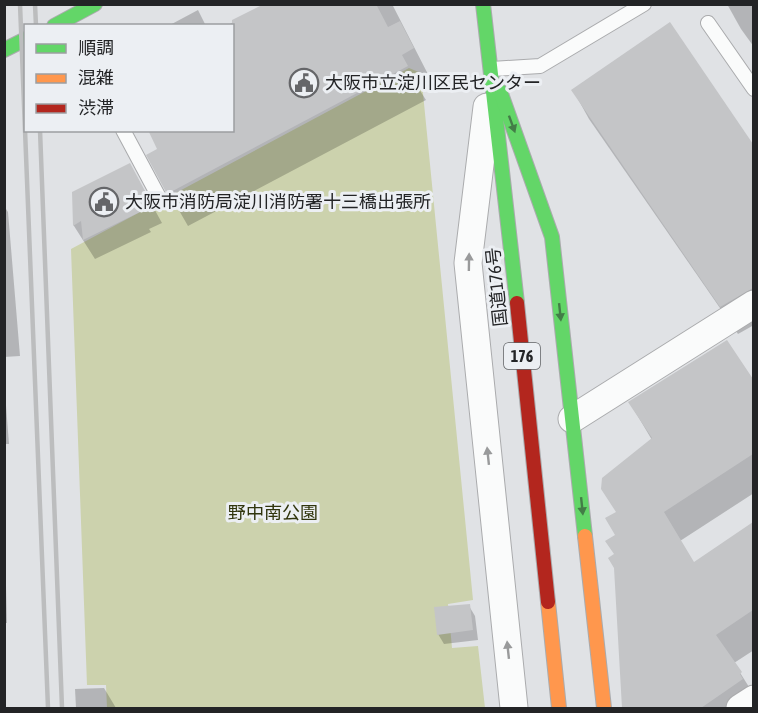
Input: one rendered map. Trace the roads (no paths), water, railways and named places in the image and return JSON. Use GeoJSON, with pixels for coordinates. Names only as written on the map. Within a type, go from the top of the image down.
{"type":"FeatureCollection","features":[{"type":"Feature","properties":{"kind":"main road"},"geometry":{"type":"LineString","coordinates":[[61,24],[95,4]]}},
{"type":"Feature","properties":{"kind":"main road","name":"国道176号"},"geometry":{"type":"LineString","coordinates":[[483,4],[492,69],[559,708]]}},
{"type":"Feature","properties":{"kind":"main road"},"geometry":{"type":"LineString","coordinates":[[4,50],[24,40]]}},
{"type":"Feature","properties":{"kind":"main road"},"geometry":{"type":"LineString","coordinates":[[492,69],[552,237],[604,708]]}},
{"type":"Feature","properties":{"kind":"street"},"geometry":{"type":"LineString","coordinates":[[492,69],[468,263],[514,708]]}},
{"type":"Feature","properties":{"kind":"street"},"geometry":{"type":"LineString","coordinates":[[572,419],[753,304]]}},
{"type":"Feature","properties":{"kind":"street"},"geometry":{"type":"LineString","coordinates":[[740,708],[753,699]]}},
{"type":"Feature","properties":{"kind":"lane"},"geometry":{"type":"LineString","coordinates":[[492,69],[540,66],[644,4]]}},
{"type":"Feature","properties":{"kind":"lane"},"geometry":{"type":"LineString","coordinates":[[708,23],[753,89]]}},
{"type":"Feature","properties":{"kind":"lane"},"geometry":{"type":"LineString","coordinates":[[124,132],[161,201]]}},
{"type":"Feature","properties":{"kind":"railway"},"geometry":{"type":"LineString","coordinates":[[20,4],[24,105]]}},
{"type":"Feature","properties":{"kind":"railway"},"geometry":{"type":"LineString","coordinates":[[35,4],[36,24]]}},
{"type":"Feature","properties":{"kind":"railway"},"geometry":{"type":"LineString","coordinates":[[25,132],[48,708]]}},
{"type":"Feature","properties":{"kind":"railway"},"geometry":{"type":"LineString","coordinates":[[40,132],[62,708]]}},
{"type":"Feature","properties":{"kind":"place","name":"大阪市立淀川区民センター"},"geometry":{"type":"Point","coordinates":[304,83]}},
{"type":"Feature","properties":{"kind":"place","name":"大阪市消防局淀川消防署十三橋出張所"},"geometry":{"type":"Point","coordinates":[104,202]}},
{"type":"Feature","properties":{"kind":"park label","name":"野中南公園"},"geometry":{"type":"Point","coordinates":[273,513]}}]}
